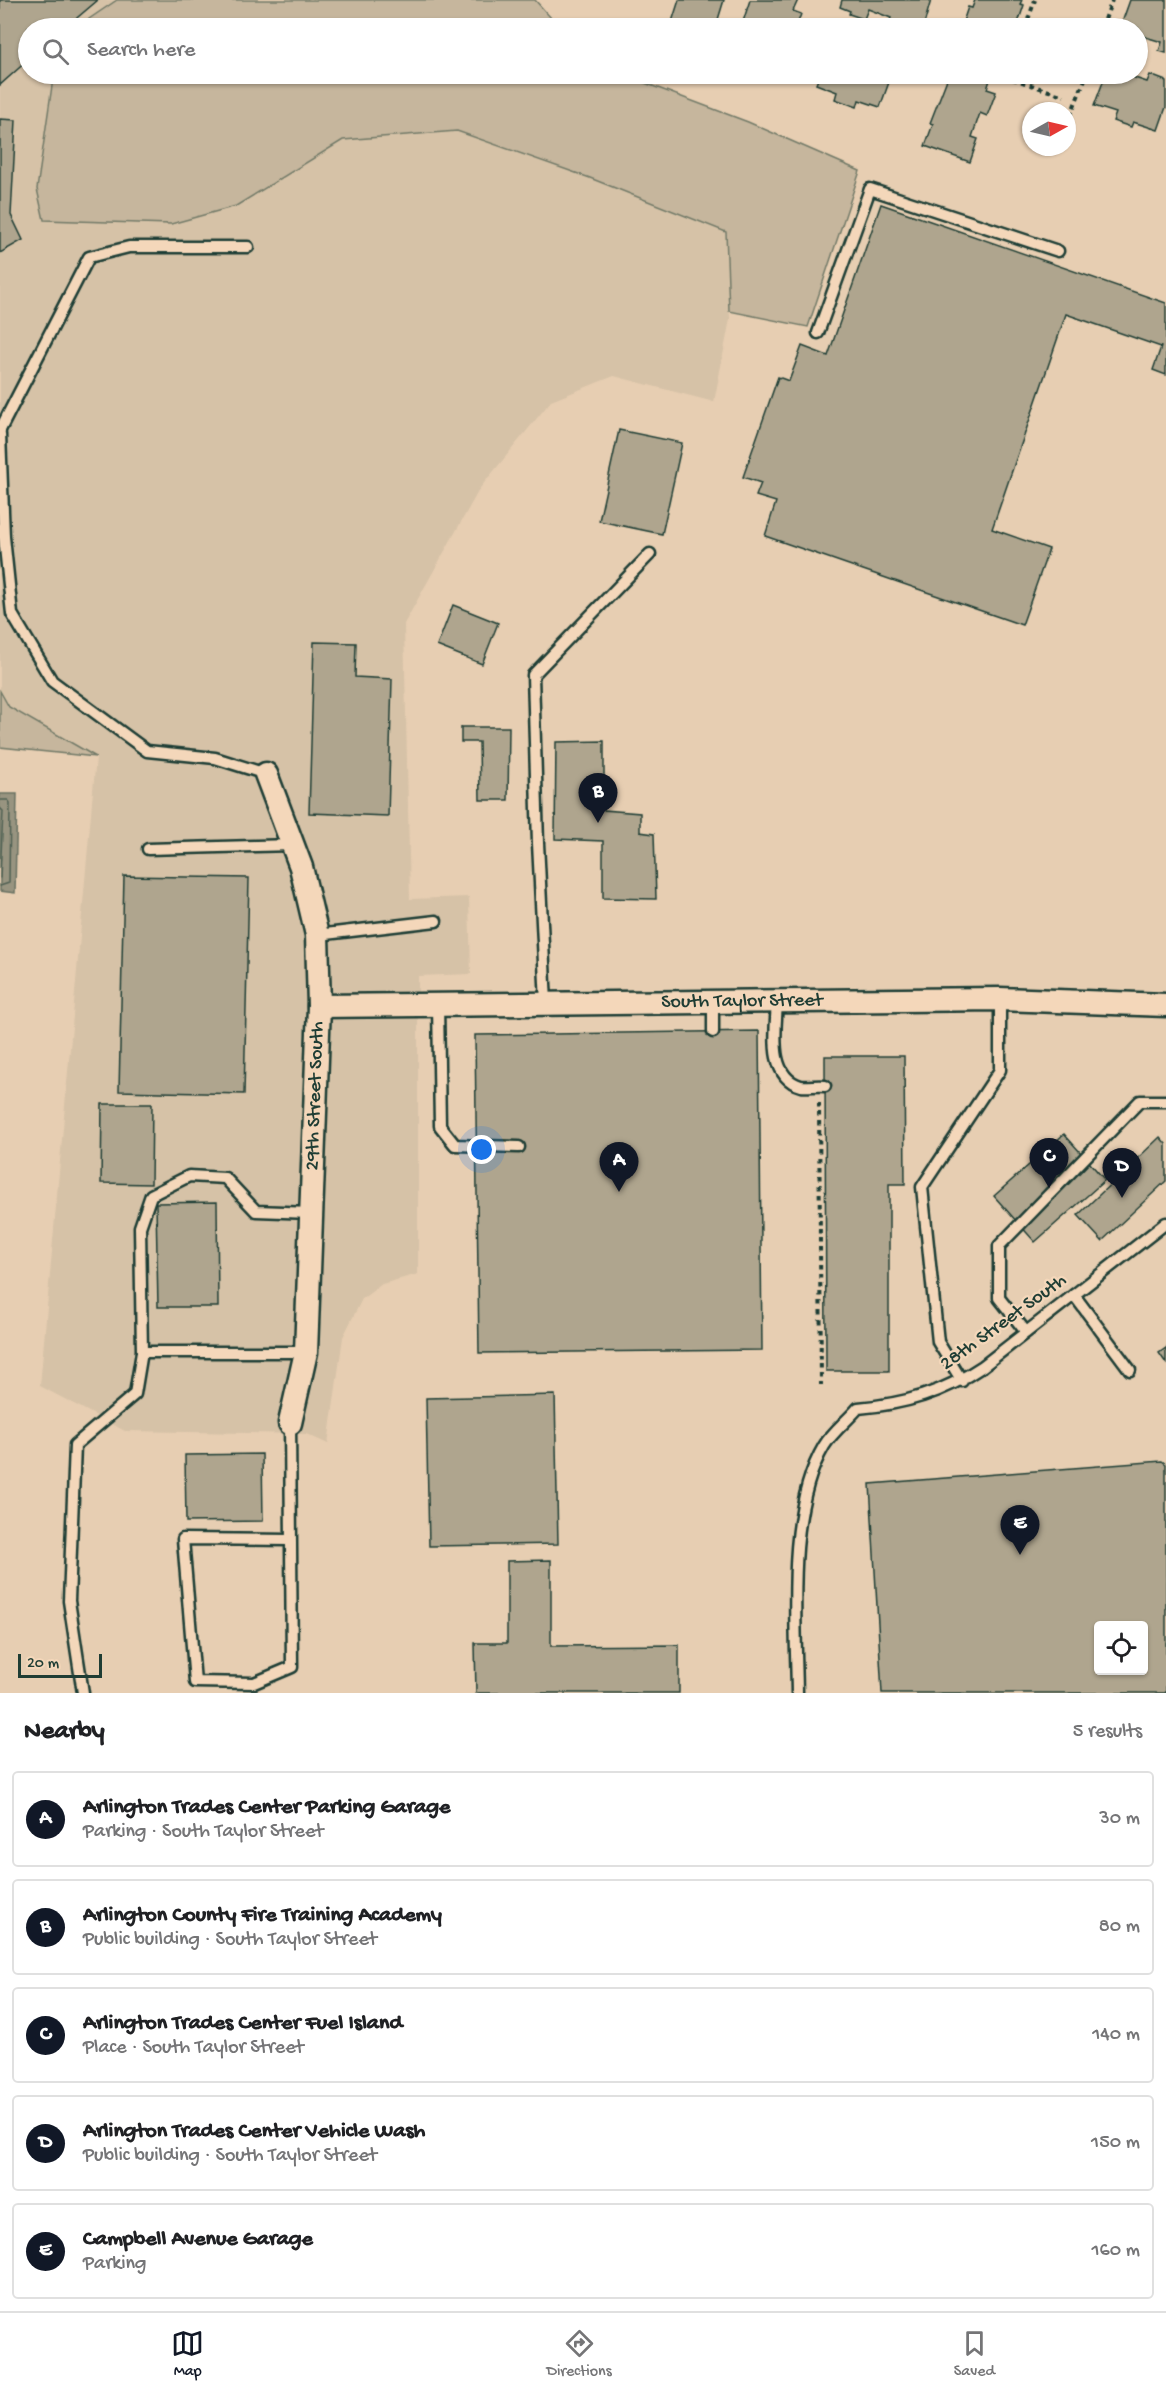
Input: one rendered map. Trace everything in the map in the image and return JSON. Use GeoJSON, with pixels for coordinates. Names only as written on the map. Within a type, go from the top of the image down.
{"type":"FeatureCollection","features":[{"type":"Feature","properties":{"kind":"street","name":"29th Street South"},"geometry":{"type":"LineString","coordinates":[[266,774],[292,845],[317,935],[319,1006],[306,1352],[290,1423]]}},
{"type":"Feature","properties":{"kind":"street","name":"South Taylor Street"},"geometry":{"type":"LineString","coordinates":[[319,1006],[1000,999],[1166,1005]]}},
{"type":"Feature","properties":{"kind":"lane"},"geometry":{"type":"LineString","coordinates":[[818,333],[870,189],[1058,251]]}},
{"type":"Feature","properties":{"kind":"lane"},"geometry":{"type":"LineString","coordinates":[[249,248],[129,247],[89,257],[0,432],[4,537],[12,614],[52,681],[147,751],[215,758],[266,774]]}},
{"type":"Feature","properties":{"kind":"lane"},"geometry":{"type":"LineString","coordinates":[[546,1003],[537,843],[533,675],[650,554]]}},
{"type":"Feature","properties":{"kind":"lane"},"geometry":{"type":"LineString","coordinates":[[148,849],[292,845]]}},
{"type":"Feature","properties":{"kind":"lane"},"geometry":{"type":"LineString","coordinates":[[317,935],[436,921]]}},
{"type":"Feature","properties":{"kind":"lane"},"geometry":{"type":"LineString","coordinates":[[962,1380],[938,1342],[922,1187],[1000,1070],[1000,999]]}},
{"type":"Feature","properties":{"kind":"lane"},"geometry":{"type":"LineString","coordinates":[[777,1002],[776,1057],[785,1076],[801,1086],[822,1086]]}},
{"type":"Feature","properties":{"kind":"lane"},"geometry":{"type":"LineString","coordinates":[[713,1003],[713,1032]]}},
{"type":"Feature","properties":{"kind":"lane"},"geometry":{"type":"LineString","coordinates":[[438,1004],[440,1125],[455,1144],[519,1147]]}},
{"type":"Feature","properties":{"kind":"lane"},"geometry":{"type":"LineString","coordinates":[[1026,1332],[999,1298],[999,1246],[1140,1101],[1166,1101]]}},
{"type":"Feature","properties":{"kind":"lane"},"geometry":{"type":"LineString","coordinates":[[83,1693],[69,1601],[75,1445],[135,1394],[142,1352],[140,1227],[151,1195],[189,1176],[225,1178],[256,1211],[311,1213]]}},
{"type":"Feature","properties":{"kind":"lane","name":"28th Street South"},"geometry":{"type":"LineString","coordinates":[[797,1693],[796,1560],[806,1490],[825,1445],[858,1408],[895,1405],[954,1386],[1166,1223]]}},
{"type":"Feature","properties":{"kind":"lane"},"geometry":{"type":"LineString","coordinates":[[1074,1294],[1130,1370]]}},
{"type":"Feature","properties":{"kind":"lane"},"geometry":{"type":"LineString","coordinates":[[142,1352],[306,1352]]}},
{"type":"Feature","properties":{"kind":"lane"},"geometry":{"type":"LineString","coordinates":[[289,1540],[183,1539],[195,1682],[254,1683],[292,1667],[289,1540],[290,1423]]}},
{"type":"Feature","properties":{"kind":"path"},"geometry":{"type":"LineString","coordinates":[[1029,18],[1035,0]]}},
{"type":"Feature","properties":{"kind":"path"},"geometry":{"type":"LineString","coordinates":[[1106,18],[1112,0]]}},
{"type":"Feature","properties":{"kind":"path"},"geometry":{"type":"LineString","coordinates":[[1028,84],[1064,96]]}},
{"type":"Feature","properties":{"kind":"path"},"geometry":{"type":"LineString","coordinates":[[1076,102],[1083,84]]}},
{"type":"Feature","properties":{"kind":"path"},"geometry":{"type":"LineString","coordinates":[[821,1385],[822,1086]]}},
{"type":"Feature","properties":{"kind":"shaded area"},"geometry":{"type":"Polygon","coordinates":[[[0,0],[117,0],[90,18],[18,18],[18,84],[52,84],[37,189],[236,206],[343,140],[457,131],[590,178],[726,232],[730,319],[714,402],[614,376],[551,401],[480,488],[404,624],[410,899],[469,897],[471,974],[418,976],[418,1274],[382,1284],[362,1299],[343,1337],[328,1444],[306,1434],[125,1431],[40,1386],[96,757],[9,707],[0,691],[0,0]]]}},
{"type":"Feature","properties":{"kind":"shaded area"},"geometry":{"type":"Polygon","coordinates":[[[117,0],[535,0],[551,18],[90,18],[117,0]]]}},
{"type":"Feature","properties":{"kind":"shaded area"},"geometry":{"type":"Polygon","coordinates":[[[52,84],[647,84],[748,122],[860,171],[808,327],[729,311],[726,232],[590,178],[457,131],[343,140],[236,206],[171,224],[44,220],[37,189],[52,84]]]}},
{"type":"Feature","properties":{"kind":"shaded area"},"geometry":{"type":"Polygon","coordinates":[[[0,691],[9,707],[96,757],[0,747],[0,691]]]}},
{"type":"Feature","properties":{"kind":"water"},"geometry":{"type":"Polygon","coordinates":[[[0,794],[17,794],[15,893],[0,891],[0,794]]]}},
{"type":"Feature","properties":{"kind":"building"},"geometry":{"type":"Polygon","coordinates":[[[0,0],[98,0],[77,18],[18,18],[18,69],[0,85],[0,0]]]}},
{"type":"Feature","properties":{"kind":"building"},"geometry":{"type":"Polygon","coordinates":[[[679,0],[724,0],[718,18],[673,18],[679,0]]]}},
{"type":"Feature","properties":{"kind":"building"},"geometry":{"type":"Polygon","coordinates":[[[750,0],[798,0],[793,11],[801,14],[800,18],[744,18],[750,0]]]}},
{"type":"Feature","properties":{"kind":"building"},"geometry":{"type":"Polygon","coordinates":[[[842,0],[931,0],[926,18],[891,18],[868,9],[864,18],[861,18],[849,14],[850,11],[840,7],[842,0]]]}},
{"type":"Feature","properties":{"kind":"building"},"geometry":{"type":"Polygon","coordinates":[[[975,0],[1022,0],[1020,4],[1024,5],[1020,18],[964,18],[968,7],[972,8],[975,0]]]}},
{"type":"Feature","properties":{"kind":"building"},"geometry":{"type":"Polygon","coordinates":[[[1130,0],[1166,0],[1166,53],[1159,51],[1162,42],[1148,38],[1148,18],[1124,18],[1130,0]]]}},
{"type":"Feature","properties":{"kind":"building"},"geometry":{"type":"Polygon","coordinates":[[[1150,75],[1166,81],[1166,107],[1158,130],[1133,122],[1131,127],[1113,121],[1116,113],[1094,106],[1102,84],[1148,84],[1150,75]]]}},
{"type":"Feature","properties":{"kind":"building"},"geometry":{"type":"Polygon","coordinates":[[[816,84],[888,84],[880,107],[859,100],[857,107],[835,99],[837,92],[816,84]]]}},
{"type":"Feature","properties":{"kind":"building"},"geometry":{"type":"Polygon","coordinates":[[[945,84],[989,84],[987,89],[996,92],[987,116],[980,113],[972,137],[978,139],[970,162],[925,146],[933,124],[930,123],[945,84]]]}},
{"type":"Feature","properties":{"kind":"building"},"geometry":{"type":"Polygon","coordinates":[[[0,119],[16,120],[11,215],[23,240],[0,253],[0,119]]]}},
{"type":"Feature","properties":{"kind":"building"},"geometry":{"type":"Polygon","coordinates":[[[881,204],[1166,303],[1166,375],[1153,370],[1161,347],[1066,314],[992,529],[1049,549],[1022,625],[765,536],[776,502],[756,496],[761,483],[743,477],[778,377],[789,381],[802,346],[828,356],[881,204]]]}},
{"type":"Feature","properties":{"kind":"building"},"geometry":{"type":"Polygon","coordinates":[[[619,430],[682,443],[662,534],[599,521],[619,430]]]}},
{"type":"Feature","properties":{"kind":"building"},"geometry":{"type":"Polygon","coordinates":[[[453,605],[498,623],[482,664],[437,646],[453,605]]]}},
{"type":"Feature","properties":{"kind":"building"},"geometry":{"type":"Polygon","coordinates":[[[314,642],[356,643],[355,677],[392,679],[388,816],[309,813],[314,642]]]}},
{"type":"Feature","properties":{"kind":"building"},"geometry":{"type":"Polygon","coordinates":[[[461,727],[509,727],[508,800],[480,800],[479,742],[461,742],[461,727]]]}},
{"type":"Feature","properties":{"kind":"building"},"geometry":{"type":"Polygon","coordinates":[[[604,741],[604,810],[640,813],[640,832],[654,834],[656,899],[603,898],[603,841],[555,839],[556,742],[604,741]]]}},
{"type":"Feature","properties":{"kind":"building"},"geometry":{"type":"Polygon","coordinates":[[[124,876],[249,878],[244,1094],[119,1091],[124,876]]]}},
{"type":"Feature","properties":{"kind":"building"},"geometry":{"type":"Polygon","coordinates":[[[759,1031],[762,1350],[479,1353],[475,1035],[759,1031]]]}},
{"type":"Feature","properties":{"kind":"building"},"geometry":{"type":"Polygon","coordinates":[[[825,1056],[904,1056],[905,1184],[889,1184],[889,1371],[826,1371],[825,1056]]]}},
{"type":"Feature","properties":{"kind":"building"},"geometry":{"type":"Polygon","coordinates":[[[102,1104],[152,1104],[151,1184],[101,1183],[102,1104]]]}},
{"type":"Feature","properties":{"kind":"building"},"geometry":{"type":"Polygon","coordinates":[[[1064,1134],[1105,1180],[1035,1242],[994,1196],[1064,1134]]]}},
{"type":"Feature","properties":{"kind":"building"},"geometry":{"type":"Polygon","coordinates":[[[1160,1137],[1166,1144],[1166,1181],[1102,1241],[1078,1215],[1160,1137]]]}},
{"type":"Feature","properties":{"kind":"building"},"geometry":{"type":"Polygon","coordinates":[[[217,1202],[218,1307],[158,1307],[156,1203],[217,1202]]]}},
{"type":"Feature","properties":{"kind":"building"},"geometry":{"type":"Polygon","coordinates":[[[1166,1348],[1166,1363],[1159,1353],[1166,1348]]]}},
{"type":"Feature","properties":{"kind":"building"},"geometry":{"type":"Polygon","coordinates":[[[555,1395],[558,1544],[429,1546],[426,1398],[555,1395]]]}},
{"type":"Feature","properties":{"kind":"building"},"geometry":{"type":"Polygon","coordinates":[[[262,1454],[263,1521],[186,1522],[185,1455],[262,1454]]]}},
{"type":"Feature","properties":{"kind":"building"},"geometry":{"type":"Polygon","coordinates":[[[1162,1461],[1166,1464],[1166,1693],[882,1693],[870,1484],[1162,1461]]]}},
{"type":"Feature","properties":{"kind":"building"},"geometry":{"type":"Polygon","coordinates":[[[551,1560],[551,1646],[679,1645],[679,1693],[476,1693],[475,1643],[507,1643],[507,1561],[551,1560]]]}},
{"type":"Feature","properties":{"kind":"place","name":"Arlington County Fire Training Academy"},"geometry":{"type":"Point","coordinates":[598,823]}},
{"type":"Feature","properties":{"kind":"place","name":"Arlington Trades Center Fuel Island"},"geometry":{"type":"Point","coordinates":[1049,1188]}},
{"type":"Feature","properties":{"kind":"place","name":"Arlington Trades Center Parking Garage"},"geometry":{"type":"Point","coordinates":[619,1192]}},
{"type":"Feature","properties":{"kind":"place","name":"Arlington Trades Center Vehicle Wash"},"geometry":{"type":"Point","coordinates":[1122,1198]}},
{"type":"Feature","properties":{"kind":"place","name":"Campbell Avenue Garage"},"geometry":{"type":"Point","coordinates":[1020,1555]}}]}
